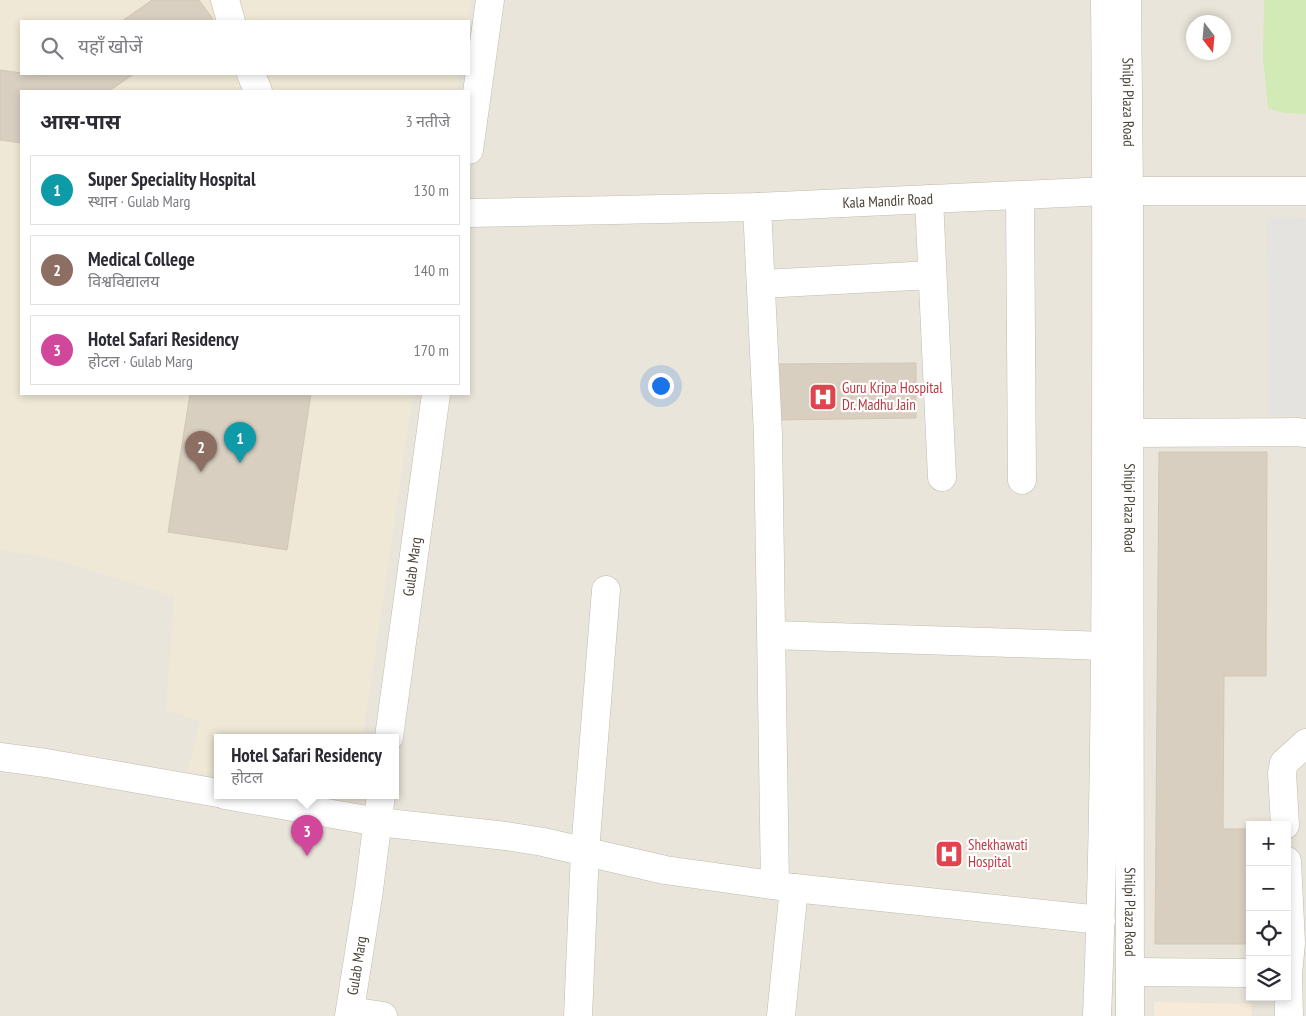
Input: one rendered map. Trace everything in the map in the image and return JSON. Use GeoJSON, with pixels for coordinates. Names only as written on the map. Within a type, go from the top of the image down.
{"type":"FeatureCollection","features":[{"type":"Feature","properties":{"kind":"street"},"geometry":{"type":"LineString","coordinates":[[225,0],[232,20]]}},
{"type":"Feature","properties":{"kind":"street"},"geometry":{"type":"LineString","coordinates":[[470,143],[490,0]]}},
{"type":"Feature","properties":{"kind":"street"},"geometry":{"type":"LineString","coordinates":[[1105,0],[1118,191]]}},
{"type":"Feature","properties":{"kind":"street","name":"Shilpi Plaza Road"},"geometry":{"type":"LineString","coordinates":[[1098,1016],[1105,646],[1118,191],[1127,0]]}},
{"type":"Feature","properties":{"kind":"street"},"geometry":{"type":"LineString","coordinates":[[251,75],[258,90]]}},
{"type":"Feature","properties":{"kind":"street","name":"Shilpi Plaza Road"},"geometry":{"type":"LineString","coordinates":[[1118,191],[1129,433],[1130,1016]]}},
{"type":"Feature","properties":{"kind":"street","name":"Kala Mandir Road"},"geometry":{"type":"LineString","coordinates":[[470,213],[757,207],[1118,191],[1306,191]]}},
{"type":"Feature","properties":{"kind":"street"},"geometry":{"type":"LineString","coordinates":[[1020,196],[1022,480]]}},
{"type":"Feature","properties":{"kind":"street"},"geometry":{"type":"LineString","coordinates":[[929,199],[942,477]]}},
{"type":"Feature","properties":{"kind":"street"},"geometry":{"type":"LineString","coordinates":[[757,207],[768,435],[770,595],[784,886],[782,1016]]}},
{"type":"Feature","properties":{"kind":"street"},"geometry":{"type":"LineString","coordinates":[[761,284],[932,275]]}},
{"type":"Feature","properties":{"kind":"street","name":"Gulab Marg"},"geometry":{"type":"LineString","coordinates":[[389,734],[436,395]]}},
{"type":"Feature","properties":{"kind":"street"},"geometry":{"type":"LineString","coordinates":[[1129,433],[1306,433]]}},
{"type":"Feature","properties":{"kind":"street"},"geometry":{"type":"LineString","coordinates":[[578,1016],[585,851],[606,590]]}},
{"type":"Feature","properties":{"kind":"street"},"geometry":{"type":"LineString","coordinates":[[772,635],[1105,646]]}},
{"type":"Feature","properties":{"kind":"street"},"geometry":{"type":"LineString","coordinates":[[1285,821],[1282,773],[1284,763],[1306,743]]}},
{"type":"Feature","properties":{"kind":"street"},"geometry":{"type":"LineString","coordinates":[[0,757],[46,763],[214,793]]}},
{"type":"Feature","properties":{"kind":"street"},"geometry":{"type":"LineString","coordinates":[[249,799],[378,822],[506,836],[585,851],[665,870],[784,886],[1101,920]]}},
{"type":"Feature","properties":{"kind":"street","name":"Gulab Marg"},"geometry":{"type":"LineString","coordinates":[[350,1013],[381,799]]}},
{"type":"Feature","properties":{"kind":"street"},"geometry":{"type":"LineString","coordinates":[[1287,866],[1294,974],[1289,1016]]}},
{"type":"Feature","properties":{"kind":"street"},"geometry":{"type":"LineString","coordinates":[[1130,972],[1246,973]]}},
{"type":"Feature","properties":{"kind":"street"},"geometry":{"type":"LineString","coordinates":[[350,1013],[383,1016]]}},
{"type":"Feature","properties":{"kind":"shaded area"},"geometry":{"type":"Polygon","coordinates":[[[0,0],[1306,0],[1306,1016],[0,1016],[0,0]]]}},
{"type":"Feature","properties":{"kind":"shaded area"},"geometry":{"type":"Polygon","coordinates":[[[0,0],[471,0],[467,20],[20,20],[20,75],[460,75],[457,90],[20,90],[20,395],[413,395],[363,734],[214,734],[214,774],[188,771],[200,721],[166,710],[174,596],[46,557],[0,550],[0,0]]]}},
{"type":"Feature","properties":{"kind":"shaded area"},"geometry":{"type":"Polygon","coordinates":[[[1267,217],[1306,218],[1306,417],[1268,416],[1267,217]]]}},
{"type":"Feature","properties":{"kind":"shaded area"},"geometry":{"type":"Polygon","coordinates":[[[1154,1002],[1252,1004],[1251,1016],[1154,1016],[1154,1002]]]}},
{"type":"Feature","properties":{"kind":"green space"},"geometry":{"type":"Polygon","coordinates":[[[1264,0],[1306,0],[1306,114],[1284,113],[1268,108],[1263,58],[1264,0]]]}},
{"type":"Feature","properties":{"kind":"building"},"geometry":{"type":"Polygon","coordinates":[[[152,0],[199,0],[213,19],[212,20],[123,20],[152,0]]]}},
{"type":"Feature","properties":{"kind":"building"},"geometry":{"type":"Polygon","coordinates":[[[0,70],[20,73],[20,75],[45,76],[133,75],[110,90],[20,90],[20,143],[0,140],[0,70]]]}},
{"type":"Feature","properties":{"kind":"building"},"geometry":{"type":"Polygon","coordinates":[[[916,363],[916,418],[773,420],[772,364],[916,363]]]}},
{"type":"Feature","properties":{"kind":"building"},"geometry":{"type":"Polygon","coordinates":[[[190,395],[311,395],[287,550],[168,532],[190,395]]]}},
{"type":"Feature","properties":{"kind":"building"},"geometry":{"type":"Polygon","coordinates":[[[1159,452],[1267,452],[1266,676],[1224,676],[1223,829],[1246,829],[1246,944],[1155,944],[1159,452]]]}},
{"type":"Feature","properties":{"kind":"place","name":"Guru Kripa Hospital Dr. Madhu Jain"},"geometry":{"type":"Point","coordinates":[823,397]}},
{"type":"Feature","properties":{"kind":"place","name":"Super Speciality Hospital"},"geometry":{"type":"Point","coordinates":[240,463]}},
{"type":"Feature","properties":{"kind":"place","name":"Medical College"},"geometry":{"type":"Point","coordinates":[201,472]}},
{"type":"Feature","properties":{"kind":"place","name":"Shekhawati Hospital"},"geometry":{"type":"Point","coordinates":[949,854]}},
{"type":"Feature","properties":{"kind":"place","name":"Hotel Safari Residency"},"geometry":{"type":"Point","coordinates":[307,856]}}]}
